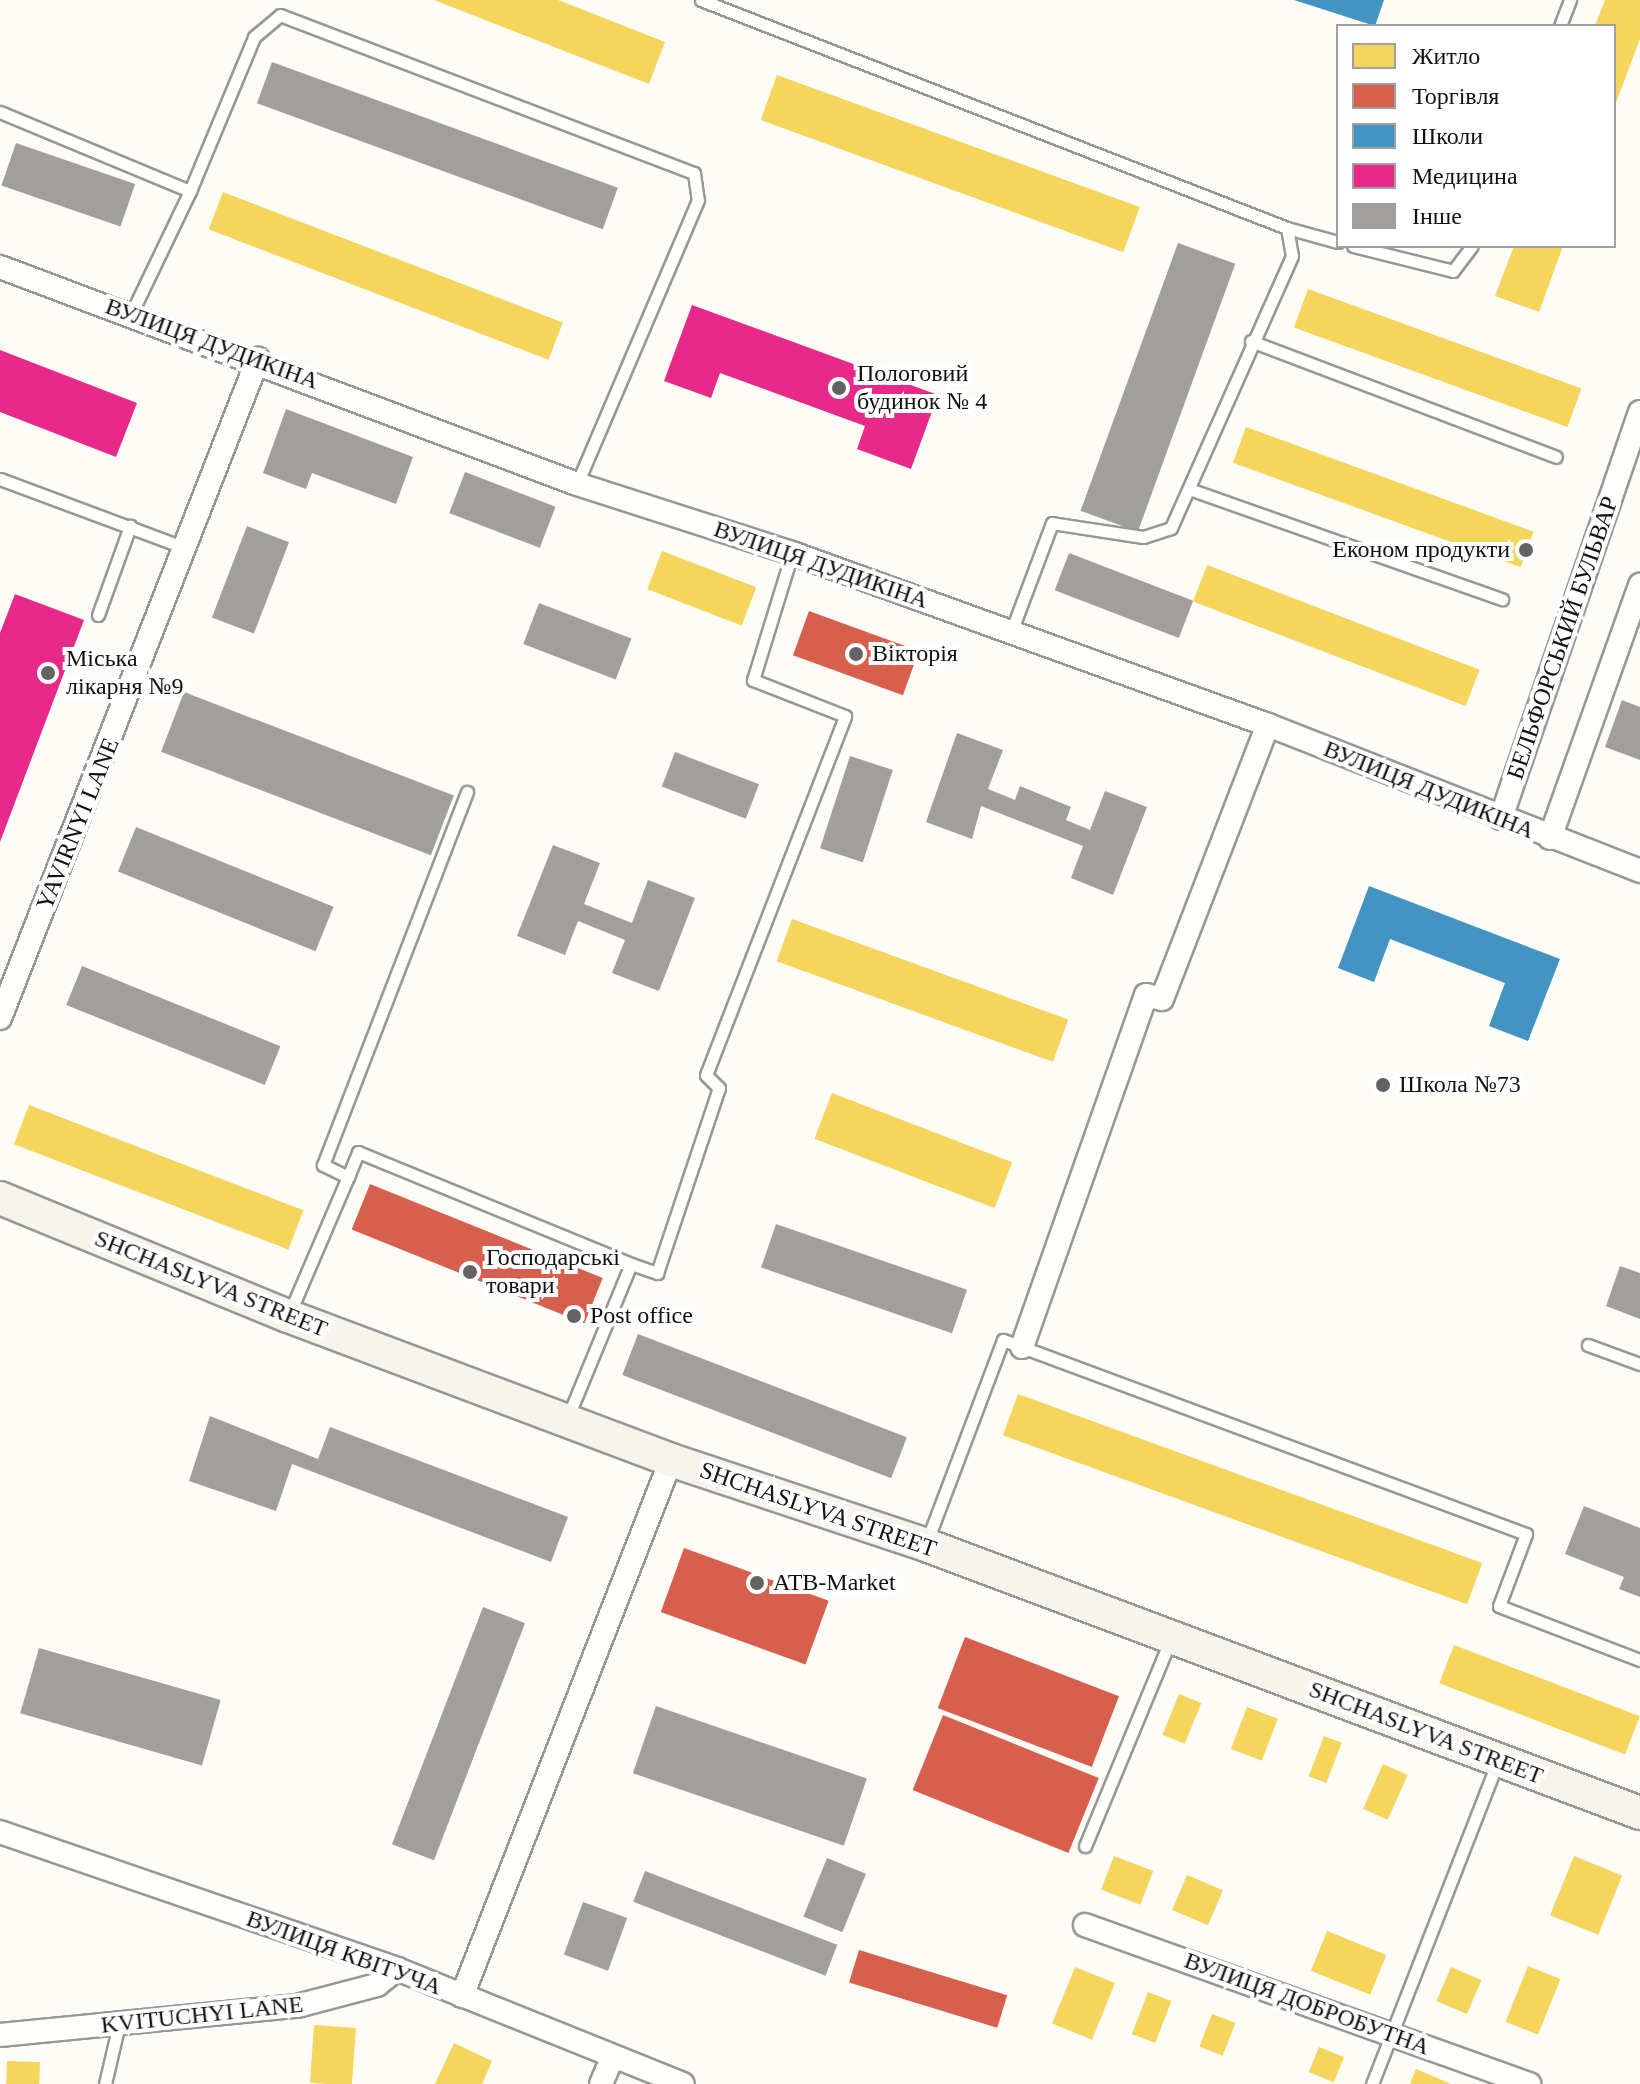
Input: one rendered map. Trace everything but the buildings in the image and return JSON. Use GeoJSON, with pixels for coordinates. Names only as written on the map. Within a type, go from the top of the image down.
{"type":"FeatureCollection","features":[{"type":"Feature","properties":{"kind":"street","name":"ВУЛИЦЯ ДУДИКІНА"},"geometry":{"type":"LineString","coordinates":[[0,267],[258,359],[577,484],[792,553],[1268,725],[1640,871]]}},
{"type":"Feature","properties":{"kind":"street","name":"YAVIRNYI LANE"},"geometry":{"type":"LineString","coordinates":[[0,1018],[189,549],[258,359]]}},
{"type":"Feature","properties":{"kind":"street","name":"БЕЛЬФОРСЬКИЙ БУЛЬВАР"},"geometry":{"type":"LineString","coordinates":[[1501,818],[1640,412]]}},
{"type":"Feature","properties":{"kind":"street"},"geometry":{"type":"LineString","coordinates":[[1550,838],[1640,585]]}},
{"type":"Feature","properties":{"kind":"street"},"geometry":{"type":"LineString","coordinates":[[1022,1347],[1146,995],[1162,999],[1268,725]]}},
{"type":"Feature","properties":{"kind":"street","name":"SHCHASLYVA STREET"},"geometry":{"type":"LineString","coordinates":[[0,1198],[288,1316],[671,1460],[926,1545],[1640,1813]]}},
{"type":"Feature","properties":{"kind":"street"},"geometry":{"type":"LineString","coordinates":[[462,1996],[671,1460]]}},
{"type":"Feature","properties":{"kind":"street","name":"ВУЛИЦЯ КВІТУЧА"},"geometry":{"type":"LineString","coordinates":[[0,1832],[397,1969],[683,2084]]}},
{"type":"Feature","properties":{"kind":"street","name":"ВУЛИЦЯ ДОБРОБУТНА"},"geometry":{"type":"LineString","coordinates":[[1085,1925],[1529,2084]]}},
{"type":"Feature","properties":{"kind":"street","name":"KVITUCHYI LANE"},"geometry":{"type":"LineString","coordinates":[[0,2035],[297,2006],[377,1985],[397,1969]]}},
{"type":"Feature","properties":{"kind":"street"},"geometry":{"type":"LineString","coordinates":[[601,2084],[612,2058]]}},
{"type":"Feature","properties":{"kind":"lane"},"geometry":{"type":"LineString","coordinates":[[701,0],[1287,228],[1336,241]]}},
{"type":"Feature","properties":{"kind":"lane"},"geometry":{"type":"LineString","coordinates":[[1561,24],[1570,0]]}},
{"type":"Feature","properties":{"kind":"lane"},"geometry":{"type":"LineString","coordinates":[[131,314],[190,191],[254,37],[280,15],[694,173],[698,200],[577,484]]}},
{"type":"Feature","properties":{"kind":"lane"},"geometry":{"type":"LineString","coordinates":[[0,112],[190,191]]}},
{"type":"Feature","properties":{"kind":"lane"},"geometry":{"type":"LineString","coordinates":[[1011,632],[1052,523],[1154,537],[1171,528],[1251,341],[1292,256],[1287,228]]}},
{"type":"Feature","properties":{"kind":"lane"},"geometry":{"type":"LineString","coordinates":[[1361,248],[1453,271],[1470,248]]}},
{"type":"Feature","properties":{"kind":"lane"},"geometry":{"type":"LineString","coordinates":[[1251,341],[1556,457]]}},
{"type":"Feature","properties":{"kind":"lane"},"geometry":{"type":"LineString","coordinates":[[0,479],[189,549]]}},
{"type":"Feature","properties":{"kind":"lane"},"geometry":{"type":"LineString","coordinates":[[1189,489],[1502,599]]}},
{"type":"Feature","properties":{"kind":"lane"},"geometry":{"type":"LineString","coordinates":[[98,615],[130,526]]}},
{"type":"Feature","properties":{"kind":"lane"},"geometry":{"type":"LineString","coordinates":[[288,1316],[358,1152],[657,1273],[719,1088],[706,1075],[845,716],[753,680],[792,553]]}},
{"type":"Feature","properties":{"kind":"lane"},"geometry":{"type":"LineString","coordinates":[[348,1177],[323,1165],[467,792]]}},
{"type":"Feature","properties":{"kind":"lane"},"geometry":{"type":"LineString","coordinates":[[566,1420],[631,1264]]}},
{"type":"Feature","properties":{"kind":"lane"},"geometry":{"type":"LineString","coordinates":[[926,1545],[1003,1340],[1526,1534],[1499,1606],[1640,1660]]}},
{"type":"Feature","properties":{"kind":"lane"},"geometry":{"type":"LineString","coordinates":[[1588,1345],[1640,1364]]}},
{"type":"Feature","properties":{"kind":"lane"},"geometry":{"type":"LineString","coordinates":[[1085,1846],[1171,1638]]}},
{"type":"Feature","properties":{"kind":"lane"},"geometry":{"type":"LineString","coordinates":[[1372,2084],[1499,1760]]}},
{"type":"Feature","properties":{"kind":"lane"},"geometry":{"type":"LineString","coordinates":[[105,2084],[119,2024]]}},
{"type":"Feature","properties":{"kind":"place","name":"Пологовий будинок № 4"},"geometry":{"type":"Point","coordinates":[839,388]}},
{"type":"Feature","properties":{"kind":"place","name":"Економ продукти"},"geometry":{"type":"Point","coordinates":[1526,550]}},
{"type":"Feature","properties":{"kind":"place","name":"Вікторія"},"geometry":{"type":"Point","coordinates":[856,654]}},
{"type":"Feature","properties":{"kind":"place","name":"Міська лікарня №9"},"geometry":{"type":"Point","coordinates":[48,673]}},
{"type":"Feature","properties":{"kind":"place","name":"Школа №73"},"geometry":{"type":"Point","coordinates":[1383,1085]}},
{"type":"Feature","properties":{"kind":"place","name":"Господарські товари"},"geometry":{"type":"Point","coordinates":[470,1272]}},
{"type":"Feature","properties":{"kind":"place","name":"Post office"},"geometry":{"type":"Point","coordinates":[574,1316]}},
{"type":"Feature","properties":{"kind":"place","name":"ATB-Market"},"geometry":{"type":"Point","coordinates":[757,1583]}}]}
